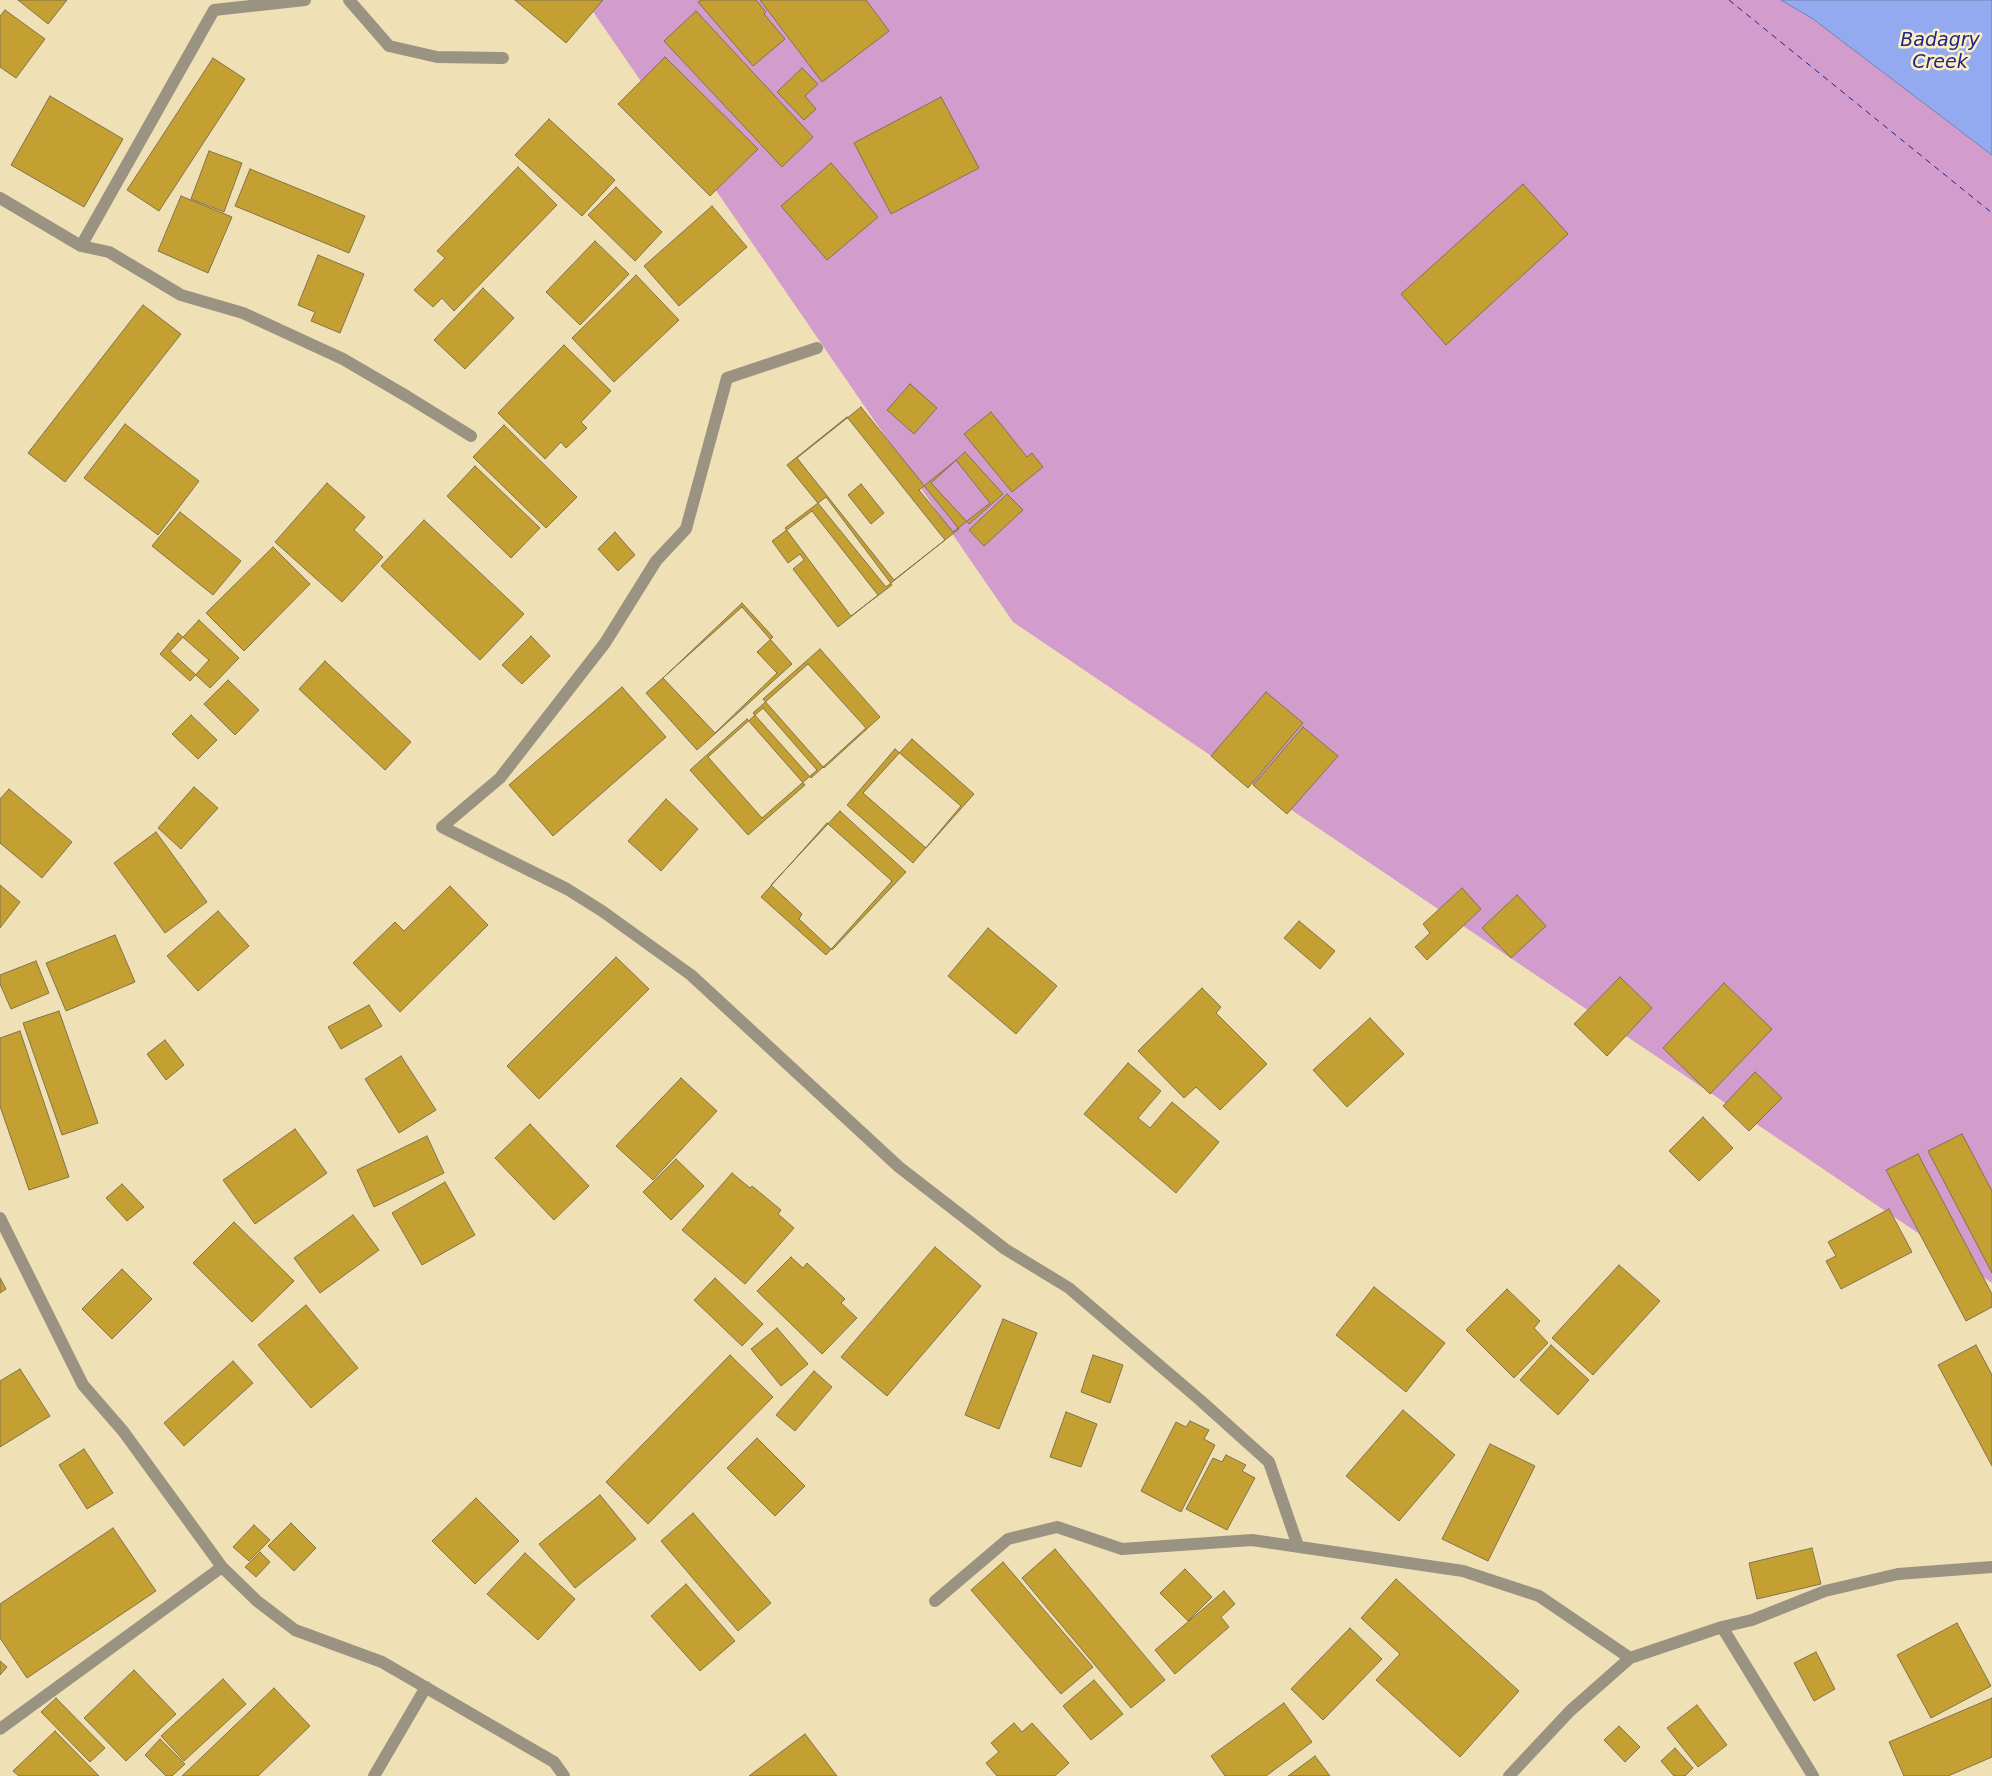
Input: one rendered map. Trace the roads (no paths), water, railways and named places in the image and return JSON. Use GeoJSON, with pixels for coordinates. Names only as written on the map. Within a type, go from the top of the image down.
{"type":"FeatureCollection","features":[{"type":"Feature","properties":{"kind":"street"},"geometry":{"type":"LineString","coordinates":[[81,246],[214,10],[305,0]]}},
{"type":"Feature","properties":{"kind":"street"},"geometry":{"type":"LineString","coordinates":[[349,0],[389,46],[437,57],[503,58]]}},
{"type":"Feature","properties":{"kind":"street"},"geometry":{"type":"LineString","coordinates":[[0,198],[81,246],[108,252],[180,295],[243,313],[343,359],[471,436]]}},
{"type":"Feature","properties":{"kind":"street"},"geometry":{"type":"LineString","coordinates":[[816,348],[727,378],[686,528],[656,561],[605,643],[500,778],[442,827],[574,894],[602,911],[691,975],[899,1167],[1005,1249],[1069,1288],[1269,1462],[1298,1546]]}},
{"type":"Feature","properties":{"kind":"street"},"geometry":{"type":"LineString","coordinates":[[0,1218],[83,1385],[123,1431],[222,1566],[257,1602],[295,1630],[382,1662],[554,1762],[564,1776]]}},
{"type":"Feature","properties":{"kind":"street"},"geometry":{"type":"LineString","coordinates":[[935,1601],[1008,1539],[1057,1527],[1122,1549],[1252,1540],[1463,1571],[1539,1596],[1630,1658]]}},
{"type":"Feature","properties":{"kind":"street"},"geometry":{"type":"LineString","coordinates":[[0,1729],[222,1566]]}},
{"type":"Feature","properties":{"kind":"street"},"geometry":{"type":"LineString","coordinates":[[1509,1776],[1570,1711],[1630,1658],[1722,1627],[1752,1620],[1824,1591],[1889,1576],[1992,1567]]}},
{"type":"Feature","properties":{"kind":"street"},"geometry":{"type":"LineString","coordinates":[[1722,1627],[1813,1776]]}},
{"type":"Feature","properties":{"kind":"street"},"geometry":{"type":"LineString","coordinates":[[374,1776],[426,1687]]}},
{"type":"Feature","properties":{"kind":"water","name":"Badagry Creek"},"geometry":{"type":"Polygon","coordinates":[[[1781,0],[1992,0],[1992,155],[1813,19],[1781,0]]]}}]}
